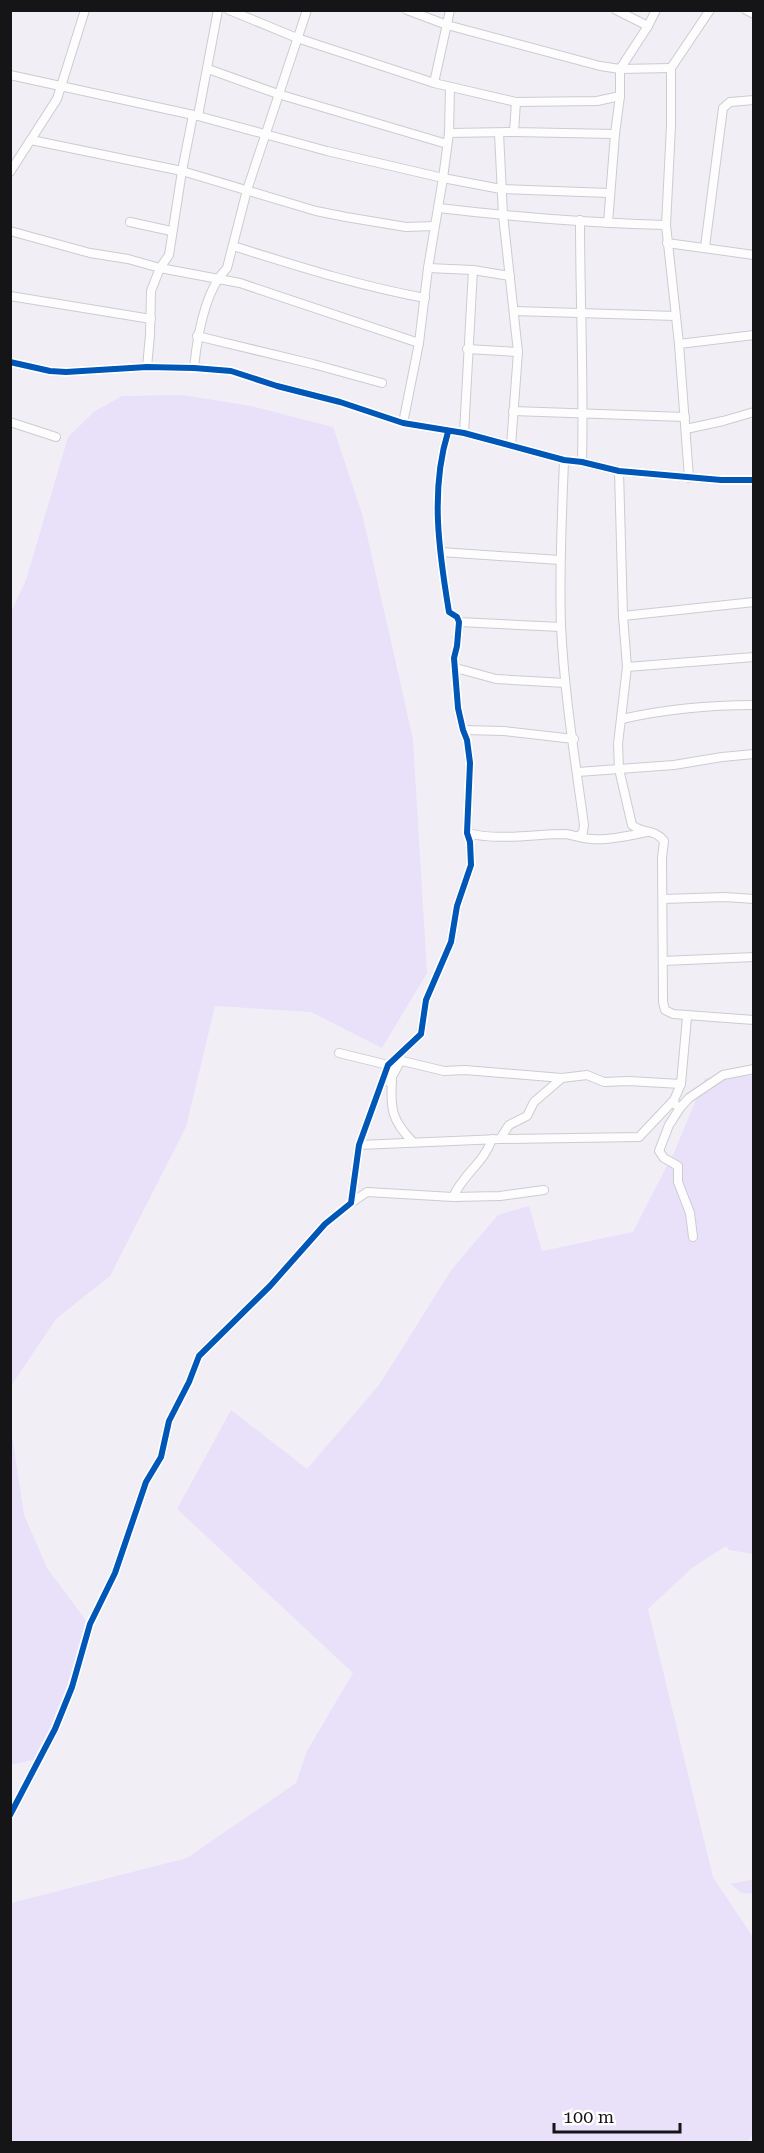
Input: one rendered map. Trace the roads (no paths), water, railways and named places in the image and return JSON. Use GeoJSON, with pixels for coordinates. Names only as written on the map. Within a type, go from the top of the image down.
{"type":"FeatureCollection","features":[{"type":"Feature","properties":{"kind":"street"},"geometry":{"type":"LineString","coordinates":[[10,172],[57,99],[85,10]]}},
{"type":"Feature","properties":{"kind":"street"},"geometry":{"type":"LineString","coordinates":[[147,367],[151,291],[160,268],[169,255],[182,171],[208,69],[218,10]]}},
{"type":"Feature","properties":{"kind":"street"},"geometry":{"type":"LineString","coordinates":[[229,10],[297,38],[434,83],[516,102],[579,102],[620,96]]}},
{"type":"Feature","properties":{"kind":"street"},"geometry":{"type":"LineString","coordinates":[[194,368],[197,336],[217,277],[227,268],[247,190],[307,10]]}},
{"type":"Feature","properties":{"kind":"street"},"geometry":{"type":"LineString","coordinates":[[407,10],[447,25],[600,66],[620,69],[671,68]]}},
{"type":"Feature","properties":{"kind":"street"},"geometry":{"type":"LineString","coordinates":[[434,83],[450,10]]}},
{"type":"Feature","properties":{"kind":"street"},"geometry":{"type":"LineString","coordinates":[[616,10],[648,26]]}},
{"type":"Feature","properties":{"kind":"street"},"geometry":{"type":"LineString","coordinates":[[608,223],[609,193],[620,96],[620,69],[656,10]]}},
{"type":"Feature","properties":{"kind":"street"},"geometry":{"type":"LineString","coordinates":[[689,478],[679,344],[666,225],[671,126],[671,68],[711,10]]}},
{"type":"Feature","properties":{"kind":"street"},"geometry":{"type":"LineString","coordinates":[[747,10],[753,14]]}},
{"type":"Feature","properties":{"kind":"street"},"geometry":{"type":"LineString","coordinates":[[208,69],[278,94],[447,144]]}},
{"type":"Feature","properties":{"kind":"street"},"geometry":{"type":"LineString","coordinates":[[10,75],[196,116],[443,178],[501,189],[609,193]]}},
{"type":"Feature","properties":{"kind":"street"},"geometry":{"type":"LineString","coordinates":[[403,423],[419,343],[434,226],[439,208],[449,133],[450,87]]}},
{"type":"Feature","properties":{"kind":"street"},"geometry":{"type":"LineString","coordinates":[[705,247],[723,108],[730,102],[753,100]]}},
{"type":"Feature","properties":{"kind":"street"},"geometry":{"type":"LineString","coordinates":[[514,132],[516,102]]}},
{"type":"Feature","properties":{"kind":"street"},"geometry":{"type":"LineString","coordinates":[[449,133],[615,134]]}},
{"type":"Feature","properties":{"kind":"street"},"geometry":{"type":"LineString","coordinates":[[499,133],[503,215],[518,352],[511,446]]}},
{"type":"Feature","properties":{"kind":"street"},"geometry":{"type":"LineString","coordinates":[[31,140],[182,171],[316,211],[406,227],[434,226]]}},
{"type":"Feature","properties":{"kind":"street"},"geometry":{"type":"LineString","coordinates":[[439,208],[608,223],[666,225]]}},
{"type":"Feature","properties":{"kind":"street"},"geometry":{"type":"LineString","coordinates":[[579,220],[579,313],[584,413],[582,462]]}},
{"type":"Feature","properties":{"kind":"street"},"geometry":{"type":"LineString","coordinates":[[130,222],[171,231]]}},
{"type":"Feature","properties":{"kind":"street"},"geometry":{"type":"LineString","coordinates":[[10,231],[90,253],[217,277],[419,343]]}},
{"type":"Feature","properties":{"kind":"street"},"geometry":{"type":"LineString","coordinates":[[667,243],[753,255]]}},
{"type":"Feature","properties":{"kind":"street"},"geometry":{"type":"LineString","coordinates":[[233,246],[330,277],[425,298]]}},
{"type":"Feature","properties":{"kind":"street"},"geometry":{"type":"LineString","coordinates":[[428,268],[473,270],[510,276]]}},
{"type":"Feature","properties":{"kind":"street"},"geometry":{"type":"LineString","coordinates":[[464,433],[473,270]]}},
{"type":"Feature","properties":{"kind":"street"},"geometry":{"type":"LineString","coordinates":[[10,296],[151,319]]}},
{"type":"Feature","properties":{"kind":"street"},"geometry":{"type":"LineString","coordinates":[[514,311],[675,316]]}},
{"type":"Feature","properties":{"kind":"street"},"geometry":{"type":"LineString","coordinates":[[679,344],[753,335]]}},
{"type":"Feature","properties":{"kind":"street"},"geometry":{"type":"LineString","coordinates":[[197,336],[382,383]]}},
{"type":"Feature","properties":{"kind":"street"},"geometry":{"type":"LineString","coordinates":[[467,349],[518,352]]}},
{"type":"Feature","properties":{"kind":"street"},"geometry":{"type":"LineString","coordinates":[[10,362],[50,371],[66,372],[147,367],[231,371],[277,386],[340,402],[403,423],[464,433],[564,460],[619,471],[689,478],[753,480]]}},
{"type":"Feature","properties":{"kind":"street"},"geometry":{"type":"LineString","coordinates":[[513,411],[685,417]]}},
{"type":"Feature","properties":{"kind":"street"},"geometry":{"type":"LineString","coordinates":[[686,429],[723,422],[753,412]]}},
{"type":"Feature","properties":{"kind":"street"},"geometry":{"type":"LineString","coordinates":[[10,422],[56,437]]}},
{"type":"Feature","properties":{"kind":"street"},"geometry":{"type":"LineString","coordinates":[[351,1203],[358,1145],[379,1090],[394,1061],[421,1034],[426,1000],[451,942],[457,906],[471,865],[471,842],[467,833],[470,763],[467,740],[462,730],[458,708],[454,658],[458,646],[459,622],[457,617],[449,612],[437,498],[443,450],[448,432]]}},
{"type":"Feature","properties":{"kind":"street"},"geometry":{"type":"LineString","coordinates":[[564,460],[560,560],[561,627],[584,825],[583,832],[579,836]]}},
{"type":"Feature","properties":{"kind":"street"},"geometry":{"type":"LineString","coordinates":[[619,471],[623,616],[627,667],[618,744],[619,769],[632,825],[657,833],[664,841],[662,858],[663,1002],[665,1011],[687,1017],[753,1020]]}},
{"type":"Feature","properties":{"kind":"street"},"geometry":{"type":"LineString","coordinates":[[441,552],[560,560]]}},
{"type":"Feature","properties":{"kind":"street"},"geometry":{"type":"LineString","coordinates":[[623,616],[753,602]]}},
{"type":"Feature","properties":{"kind":"street"},"geometry":{"type":"LineString","coordinates":[[459,622],[561,627]]}},
{"type":"Feature","properties":{"kind":"street"},"geometry":{"type":"LineString","coordinates":[[627,667],[753,657]]}},
{"type":"Feature","properties":{"kind":"street"},"geometry":{"type":"LineString","coordinates":[[456,668],[496,679],[566,683]]}},
{"type":"Feature","properties":{"kind":"street"},"geometry":{"type":"LineString","coordinates":[[622,719],[658,711],[724,705],[753,705]]}},
{"type":"Feature","properties":{"kind":"street"},"geometry":{"type":"LineString","coordinates":[[462,730],[504,731],[574,739]]}},
{"type":"Feature","properties":{"kind":"street"},"geometry":{"type":"LineString","coordinates":[[578,772],[674,765],[753,754]]}},
{"type":"Feature","properties":{"kind":"street"},"geometry":{"type":"LineString","coordinates":[[467,833],[487,837],[579,836],[592,839],[625,837],[648,831]]}},
{"type":"Feature","properties":{"kind":"street"},"geometry":{"type":"LineString","coordinates":[[663,899],[725,897],[753,899]]}},
{"type":"Feature","properties":{"kind":"street"},"geometry":{"type":"LineString","coordinates":[[663,962],[753,957]]}},
{"type":"Feature","properties":{"kind":"street"},"geometry":{"type":"LineString","coordinates":[[358,1145],[496,1139],[639,1137],[672,1102],[681,1083],[687,1017]]}},
{"type":"Feature","properties":{"kind":"street"},"geometry":{"type":"LineString","coordinates":[[339,1053],[444,1071],[465,1070],[562,1078],[586,1075],[604,1082],[681,1083]]}},
{"type":"Feature","properties":{"kind":"street"},"geometry":{"type":"LineString","coordinates":[[394,1061],[391,1101],[399,1127],[413,1142]]}},
{"type":"Feature","properties":{"kind":"street"},"geometry":{"type":"LineString","coordinates":[[693,1237],[690,1213],[678,1182],[678,1166],[664,1158],[659,1151],[669,1125],[680,1107],[689,1098],[723,1075],[753,1069]]}},
{"type":"Feature","properties":{"kind":"street"},"geometry":{"type":"LineString","coordinates":[[453,1197],[458,1187],[496,1139],[509,1125],[527,1116],[534,1102],[562,1078]]}},
{"type":"Feature","properties":{"kind":"street"},"geometry":{"type":"LineString","coordinates":[[379,1090],[392,1080]]}},
{"type":"Feature","properties":{"kind":"street"},"geometry":{"type":"LineString","coordinates":[[672,1102],[680,1107]]}},
{"type":"Feature","properties":{"kind":"street"},"geometry":{"type":"LineString","coordinates":[[10,1815],[55,1729],[68,1697],[90,1624],[115,1573],[146,1482],[160,1456],[169,1421],[189,1382],[199,1356],[270,1286],[325,1224],[367,1192],[453,1197],[501,1196],[544,1190]]}}]}
